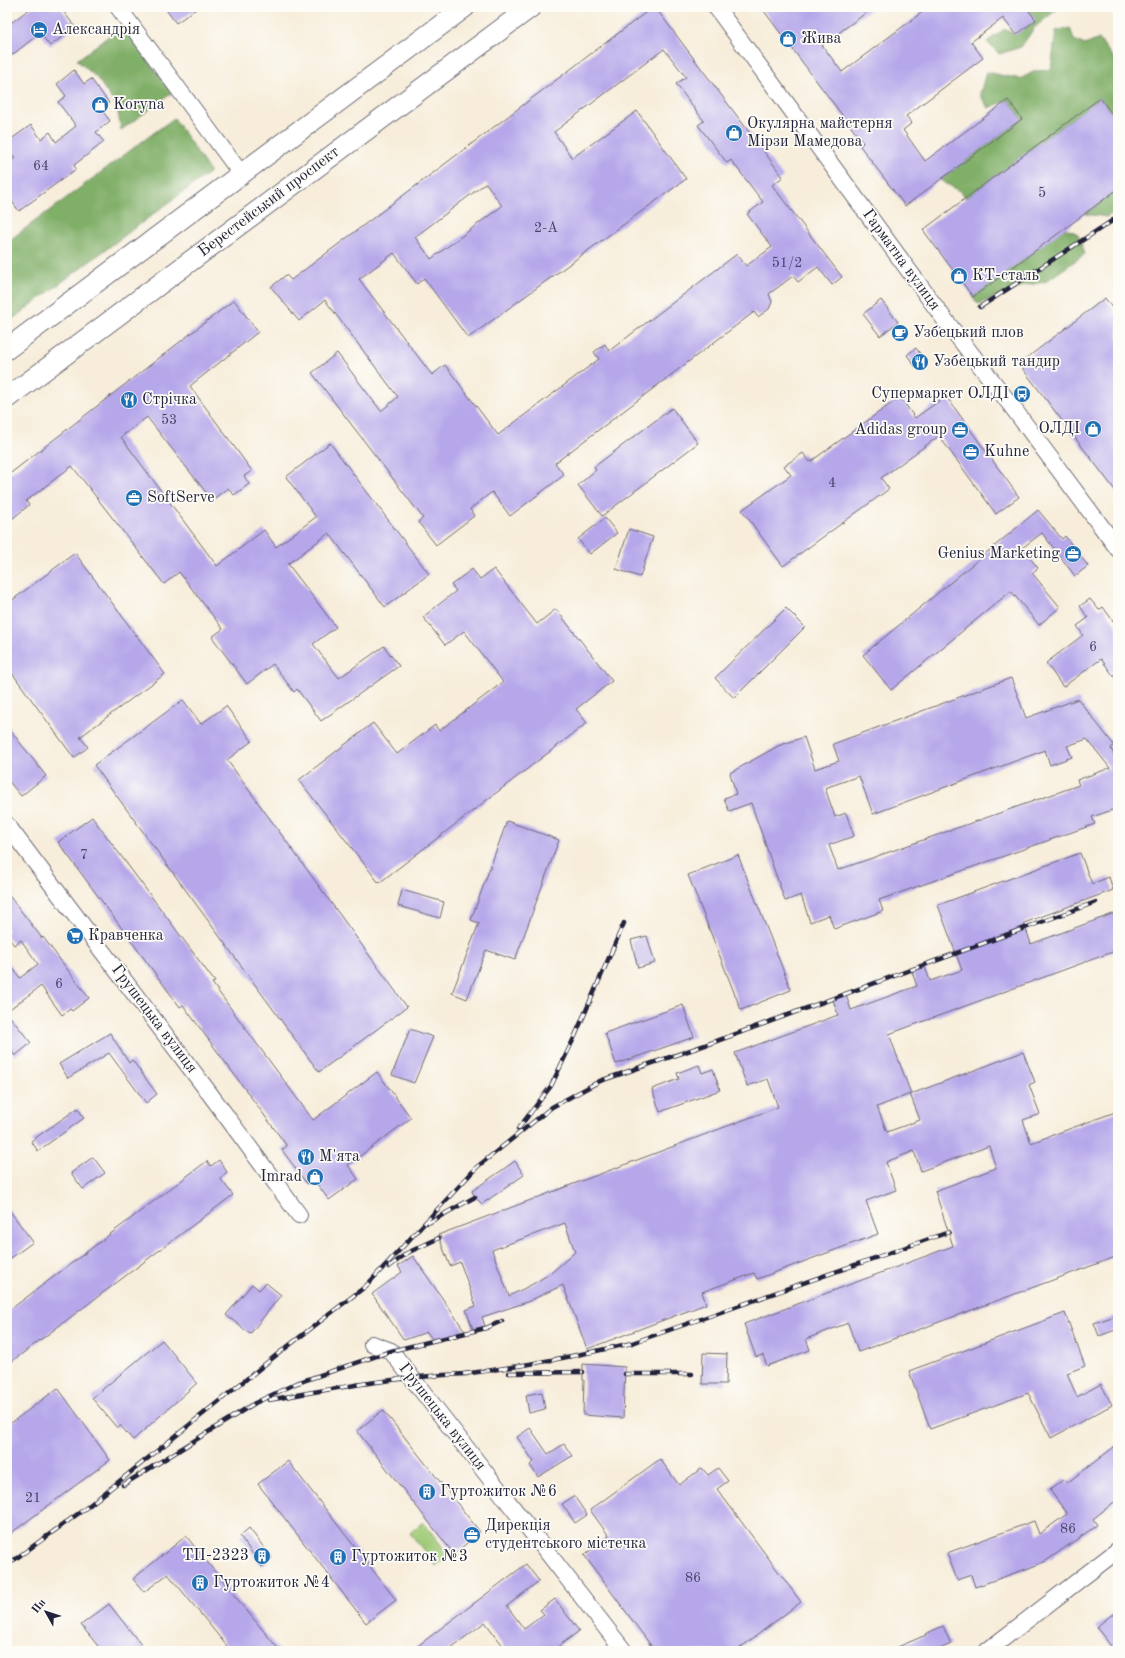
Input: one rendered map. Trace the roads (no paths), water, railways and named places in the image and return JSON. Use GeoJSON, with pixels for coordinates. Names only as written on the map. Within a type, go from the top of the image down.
{"type":"FeatureCollection","features":[{"type":"Feature","properties":{"kind":"main road"},"geometry":{"type":"LineString","coordinates":[[7,349],[465,7]]}},
{"type":"Feature","properties":{"kind":"main road","name":"Берестейський проспект"},"geometry":{"type":"LineString","coordinates":[[7,398],[531,7]]}},
{"type":"Feature","properties":{"kind":"street"},"geometry":{"type":"LineString","coordinates":[[118,7],[242,175]]}},
{"type":"Feature","properties":{"kind":"street","name":"Гарматна вулиця"},"geometry":{"type":"LineString","coordinates":[[716,7],[945,320],[1010,404],[1118,549]]}},
{"type":"Feature","properties":{"kind":"street","name":"Грушецька вулиця"},"geometry":{"type":"LineString","coordinates":[[7,825],[210,1094],[299,1215]]}},
{"type":"Feature","properties":{"kind":"street","name":"Грушецька вулиця"},"geometry":{"type":"LineString","coordinates":[[372,1344],[391,1351],[624,1651]]}},
{"type":"Feature","properties":{"kind":"street"},"geometry":{"type":"LineString","coordinates":[[987,1651],[1118,1550]]}},
{"type":"Feature","properties":{"kind":"railway"},"geometry":{"type":"LineString","coordinates":[[980,307],[1118,217]]}},
{"type":"Feature","properties":{"kind":"railway"},"geometry":{"type":"LineString","coordinates":[[7,1565],[86,1508],[274,1357],[366,1286],[477,1167],[552,1107],[600,1081],[714,1042],[1096,902]]}},
{"type":"Feature","properties":{"kind":"railway"},"geometry":{"type":"LineString","coordinates":[[518,1129],[551,1086],[575,1036],[624,923]]}},
{"type":"Feature","properties":{"kind":"railway"},"geometry":{"type":"LineString","coordinates":[[428,1223],[475,1197]]}},
{"type":"Feature","properties":{"kind":"railway"},"geometry":{"type":"LineString","coordinates":[[463,1374],[548,1361],[632,1343],[949,1232]]}},
{"type":"Feature","properties":{"kind":"railway"},"geometry":{"type":"LineString","coordinates":[[389,1267],[407,1253],[439,1238]]}},
{"type":"Feature","properties":{"kind":"railway"},"geometry":{"type":"LineString","coordinates":[[123,1485],[255,1403],[297,1383],[391,1351],[486,1328],[502,1321]]}},
{"type":"Feature","properties":{"kind":"railway"},"geometry":{"type":"LineString","coordinates":[[509,1373],[583,1372]]}},
{"type":"Feature","properties":{"kind":"railway"},"geometry":{"type":"LineString","coordinates":[[269,1400],[392,1380],[467,1374]]}},
{"type":"Feature","properties":{"kind":"railway"},"geometry":{"type":"LineString","coordinates":[[625,1374],[692,1374]]}},
{"type":"Feature","properties":{"kind":"place","name":"Александрія"},"geometry":{"type":"Point","coordinates":[39,30]}},
{"type":"Feature","properties":{"kind":"place","name":"Жива"},"geometry":{"type":"Point","coordinates":[788,39]}},
{"type":"Feature","properties":{"kind":"place","name":"Koryna"},"geometry":{"type":"Point","coordinates":[100,105]}},
{"type":"Feature","properties":{"kind":"place","name":"Окулярна майстерня Мірзи Мамедова"},"geometry":{"type":"Point","coordinates":[734,133]}},
{"type":"Feature","properties":{"kind":"place","name":"КТ-сталь"},"geometry":{"type":"Point","coordinates":[959,276]}},
{"type":"Feature","properties":{"kind":"place","name":"Узбецький плов"},"geometry":{"type":"Point","coordinates":[900,333]}},
{"type":"Feature","properties":{"kind":"place","name":"Узбецький тандир"},"geometry":{"type":"Point","coordinates":[920,362]}},
{"type":"Feature","properties":{"kind":"place","name":"Супермаркет ОЛДІ"},"geometry":{"type":"Point","coordinates":[1022,394]}},
{"type":"Feature","properties":{"kind":"place","name":"Стрічка"},"geometry":{"type":"Point","coordinates":[129,400]}},
{"type":"Feature","properties":{"kind":"place","name":"ОЛДІ"},"geometry":{"type":"Point","coordinates":[1093,429]}},
{"type":"Feature","properties":{"kind":"place","name":"Adidas group"},"geometry":{"type":"Point","coordinates":[960,430]}},
{"type":"Feature","properties":{"kind":"place","name":"Kuhne"},"geometry":{"type":"Point","coordinates":[971,452]}},
{"type":"Feature","properties":{"kind":"place","name":"SoftServe"},"geometry":{"type":"Point","coordinates":[134,498]}},
{"type":"Feature","properties":{"kind":"place","name":"Genius Marketing"},"geometry":{"type":"Point","coordinates":[1073,554]}},
{"type":"Feature","properties":{"kind":"place","name":"Кравченка"},"geometry":{"type":"Point","coordinates":[75,936]}},
{"type":"Feature","properties":{"kind":"place","name":"М'ята"},"geometry":{"type":"Point","coordinates":[306,1157]}},
{"type":"Feature","properties":{"kind":"place","name":"Imrad"},"geometry":{"type":"Point","coordinates":[315,1177]}},
{"type":"Feature","properties":{"kind":"place","name":"Гуртожиток №6"},"geometry":{"type":"Point","coordinates":[427,1492]}},
{"type":"Feature","properties":{"kind":"place","name":"Дирекція студентського містечка"},"geometry":{"type":"Point","coordinates":[472,1535]}},
{"type":"Feature","properties":{"kind":"place","name":"ТП-2323"},"geometry":{"type":"Point","coordinates":[262,1556]}},
{"type":"Feature","properties":{"kind":"place","name":"Гуртожиток №3"},"geometry":{"type":"Point","coordinates":[338,1557]}},
{"type":"Feature","properties":{"kind":"place","name":"Гуртожиток №4"},"geometry":{"type":"Point","coordinates":[200,1583]}}]}
